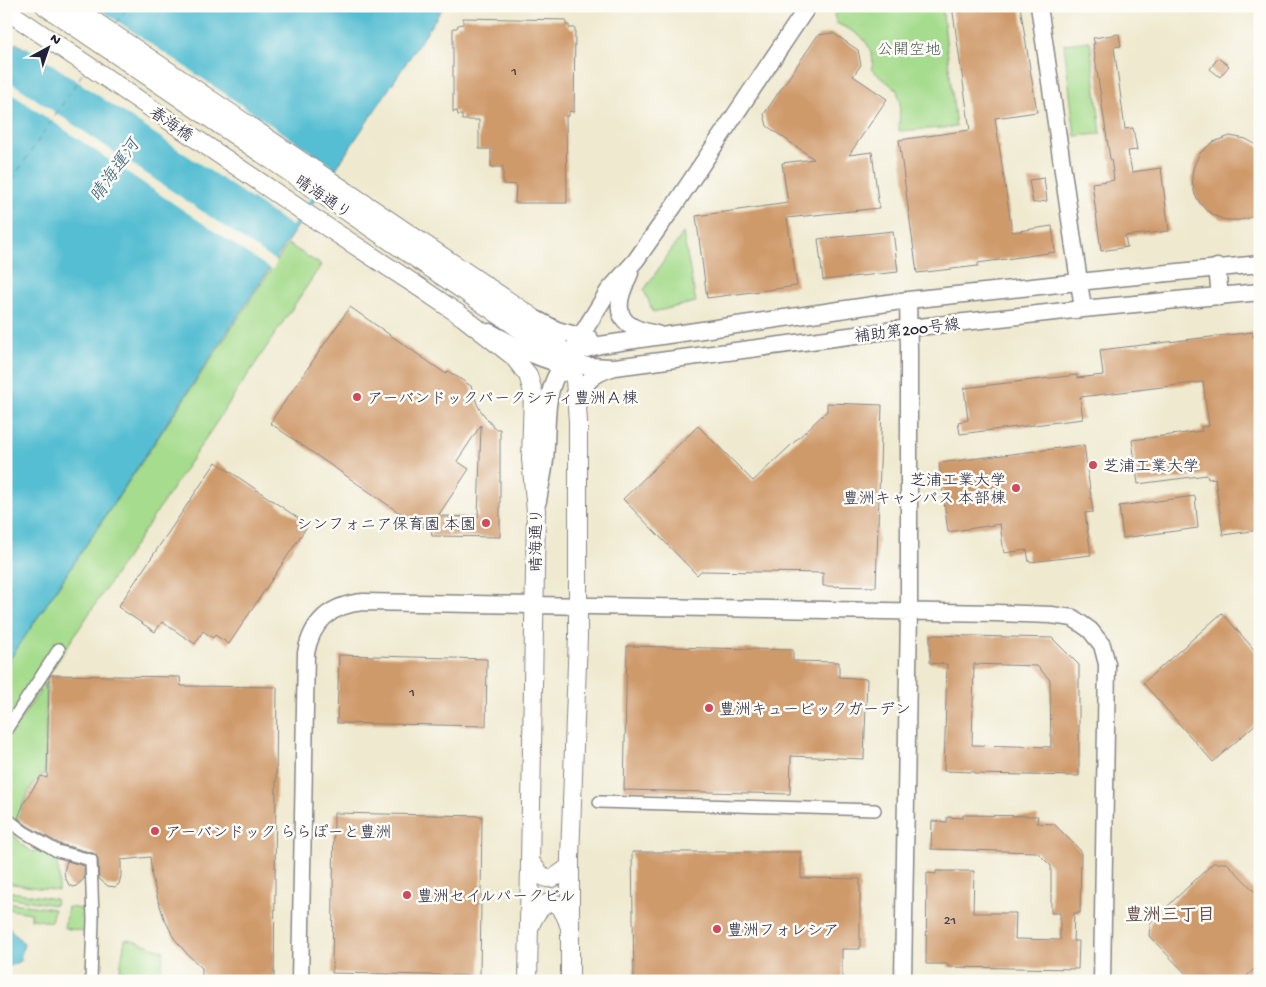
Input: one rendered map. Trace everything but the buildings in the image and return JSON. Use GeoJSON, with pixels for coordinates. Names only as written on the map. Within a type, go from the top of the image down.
{"type":"FeatureCollection","features":[{"type":"Feature","properties":{"kind":"main road","name":"晴海通り"},"geometry":{"type":"LineString","coordinates":[[45,6],[325,187],[532,317],[558,345],[564,363],[575,380],[578,409],[578,606],[570,858],[570,981]]}},
{"type":"Feature","properties":{"kind":"main road"},"geometry":{"type":"LineString","coordinates":[[72,6],[325,187]]}},
{"type":"Feature","properties":{"kind":"main road","name":"春海橋"},"geometry":{"type":"LineString","coordinates":[[14,11],[37,32],[307,214]]}},
{"type":"Feature","properties":{"kind":"main road","name":"晴海通り"},"geometry":{"type":"LineString","coordinates":[[325,187],[564,363]]}},
{"type":"Feature","properties":{"kind":"main road","name":"晴海通り"},"geometry":{"type":"LineString","coordinates":[[307,214],[463,317],[514,356],[528,375],[531,383],[533,398],[532,459],[536,510],[528,981]]}},
{"type":"Feature","properties":{"kind":"main road"},"geometry":{"type":"LineString","coordinates":[[530,861],[536,870],[546,878],[552,878],[570,866],[570,858]]}},
{"type":"Feature","properties":{"kind":"main road"},"geometry":{"type":"LineString","coordinates":[[529,928],[538,910],[551,902],[556,904],[567,917],[570,928]]}},
{"type":"Feature","properties":{"kind":"street"},"geometry":{"type":"LineString","coordinates":[[536,510],[545,459],[549,396],[564,363],[610,290],[636,260],[674,206],[808,6]]}},
{"type":"Feature","properties":{"kind":"street"},"geometry":{"type":"LineString","coordinates":[[1039,6],[1083,309]]}},
{"type":"Feature","properties":{"kind":"street"},"geometry":{"type":"LineString","coordinates":[[636,260],[621,297],[620,311],[632,328],[643,332],[665,335]]}},
{"type":"Feature","properties":{"kind":"street","name":"補助第200号線"},"geometry":{"type":"LineString","coordinates":[[564,363],[587,348],[600,345],[908,300],[1260,264]]}},
{"type":"Feature","properties":{"kind":"street"},"geometry":{"type":"LineString","coordinates":[[1217,267],[1220,297]]}},
{"type":"Feature","properties":{"kind":"street","name":"補助第200号線"},"geometry":{"type":"LineString","coordinates":[[578,409],[581,397],[593,376],[616,367],[909,328],[1260,292]]}},
{"type":"Feature","properties":{"kind":"street"},"geometry":{"type":"LineString","coordinates":[[903,981],[909,612],[908,300]]}},
{"type":"Feature","properties":{"kind":"street"},"geometry":{"type":"LineString","coordinates":[[463,317],[536,356],[564,363],[616,367]]}},
{"type":"Feature","properties":{"kind":"street"},"geometry":{"type":"LineString","coordinates":[[532,317],[557,330],[580,337],[613,343]]}},
{"type":"Feature","properties":{"kind":"street"},"geometry":{"type":"LineString","coordinates":[[300,981],[306,653],[308,640],[321,619],[327,614],[354,603],[909,612],[1051,615],[1073,618],[1090,630],[1102,645],[1107,664],[1102,981]]}},
{"type":"Feature","properties":{"kind":"street"},"geometry":{"type":"LineString","coordinates":[[6,730],[59,649]]}},
{"type":"Feature","properties":{"kind":"street"},"geometry":{"type":"LineString","coordinates":[[599,802],[875,810]]}},
{"type":"Feature","properties":{"kind":"street"},"geometry":{"type":"LineString","coordinates":[[6,818],[24,832],[57,851],[91,860],[93,919],[91,981]]}},
{"type":"Feature","properties":{"kind":"green space","name":"公開空地"},"geometry":{"type":"Polygon","coordinates":[[[842,6],[942,6],[956,127],[899,131],[900,103],[897,90],[871,69],[873,61],[869,47],[864,40],[836,23],[834,14],[842,6]]]}},
{"type":"Feature","properties":{"kind":"green space"},"geometry":{"type":"Polygon","coordinates":[[[1090,41],[1101,134],[1075,136],[1064,44],[1090,41]]]}},
{"type":"Feature","properties":{"kind":"green space"},"geometry":{"type":"Polygon","coordinates":[[[683,233],[696,302],[653,312],[644,290],[683,233]]]}},
{"type":"Feature","properties":{"kind":"green space"},"geometry":{"type":"Polygon","coordinates":[[[288,244],[321,265],[11,731],[6,728],[6,665],[288,244]]]}},
{"type":"Feature","properties":{"kind":"green space"},"geometry":{"type":"Polygon","coordinates":[[[47,681],[45,774],[31,788],[17,822],[6,815],[6,741],[47,681]]]}},
{"type":"Feature","properties":{"kind":"green space"},"geometry":{"type":"Polygon","coordinates":[[[6,821],[17,839],[28,849],[33,852],[41,848],[52,855],[59,872],[58,891],[6,883],[6,821]]]}},
{"type":"Feature","properties":{"kind":"green space"},"geometry":{"type":"Polygon","coordinates":[[[6,891],[56,899],[55,905],[6,897],[6,891]]]}},
{"type":"Feature","properties":{"kind":"green space"},"geometry":{"type":"Polygon","coordinates":[[[6,902],[54,909],[51,922],[31,919],[31,913],[6,909],[6,902]]]}},
{"type":"Feature","properties":{"kind":"green space"},"geometry":{"type":"Polygon","coordinates":[[[68,907],[88,910],[88,932],[64,928],[68,907]]]}},
{"type":"Feature","properties":{"kind":"green space"},"geometry":{"type":"Polygon","coordinates":[[[125,939],[164,951],[159,981],[118,981],[125,939]]]}},
{"type":"Feature","properties":{"kind":"water","name":"晴海運河"},"geometry":{"type":"Polygon","coordinates":[[[55,6],[444,6],[6,665],[6,57],[16,43],[25,49],[55,6]]]}},
{"type":"Feature","properties":{"kind":"water"},"geometry":{"type":"Polygon","coordinates":[[[6,924],[24,944],[20,961],[6,968],[6,924]]]}},
{"type":"Feature","properties":{"kind":"pier"},"geometry":{"type":"Polygon","coordinates":[[[52,6],[95,6],[332,166],[292,226],[25,46],[52,6]]]}},
{"type":"Feature","properties":{"kind":"pier"},"geometry":{"type":"Polygon","coordinates":[[[6,79],[277,262],[272,270],[6,90],[6,79]]]}},
{"type":"Feature","properties":{"kind":"ferry route"},"geometry":{"type":"LineString","coordinates":[[116,24],[128,6]]}},
{"type":"Feature","properties":{"kind":"ferry route"},"geometry":{"type":"LineString","coordinates":[[92,60],[97,53]]}},
{"type":"Feature","properties":{"kind":"ferry route"},"geometry":{"type":"LineString","coordinates":[[6,189],[83,73]]}},
{"type":"Feature","properties":{"kind":"place","name":"アーバンドックパークシティ豊洲Ａ棟"},"geometry":{"type":"Point","coordinates":[357,397]}},
{"type":"Feature","properties":{"kind":"place","name":"芝浦工業大学"},"geometry":{"type":"Point","coordinates":[1093,465]}},
{"type":"Feature","properties":{"kind":"place","name":"芝浦工業大学 豊洲キャンパス 本部棟"},"geometry":{"type":"Point","coordinates":[1016,488]}},
{"type":"Feature","properties":{"kind":"place","name":"シンフォニア保育園 本園"},"geometry":{"type":"Point","coordinates":[486,523]}},
{"type":"Feature","properties":{"kind":"place","name":"豊洲キュービックガーデン"},"geometry":{"type":"Point","coordinates":[709,708]}},
{"type":"Feature","properties":{"kind":"place","name":"アーバンドック ららぽーと豊洲"},"geometry":{"type":"Point","coordinates":[155,831]}},
{"type":"Feature","properties":{"kind":"place","name":"豊洲セイルパークビル"},"geometry":{"type":"Point","coordinates":[407,895]}},
{"type":"Feature","properties":{"kind":"place","name":"豊洲フォレシア"},"geometry":{"type":"Point","coordinates":[717,929]}},
{"type":"Feature","properties":{"kind":"district","name":"豊洲三丁目"},"geometry":{"type":"Point","coordinates":[1170,914]}}]}
